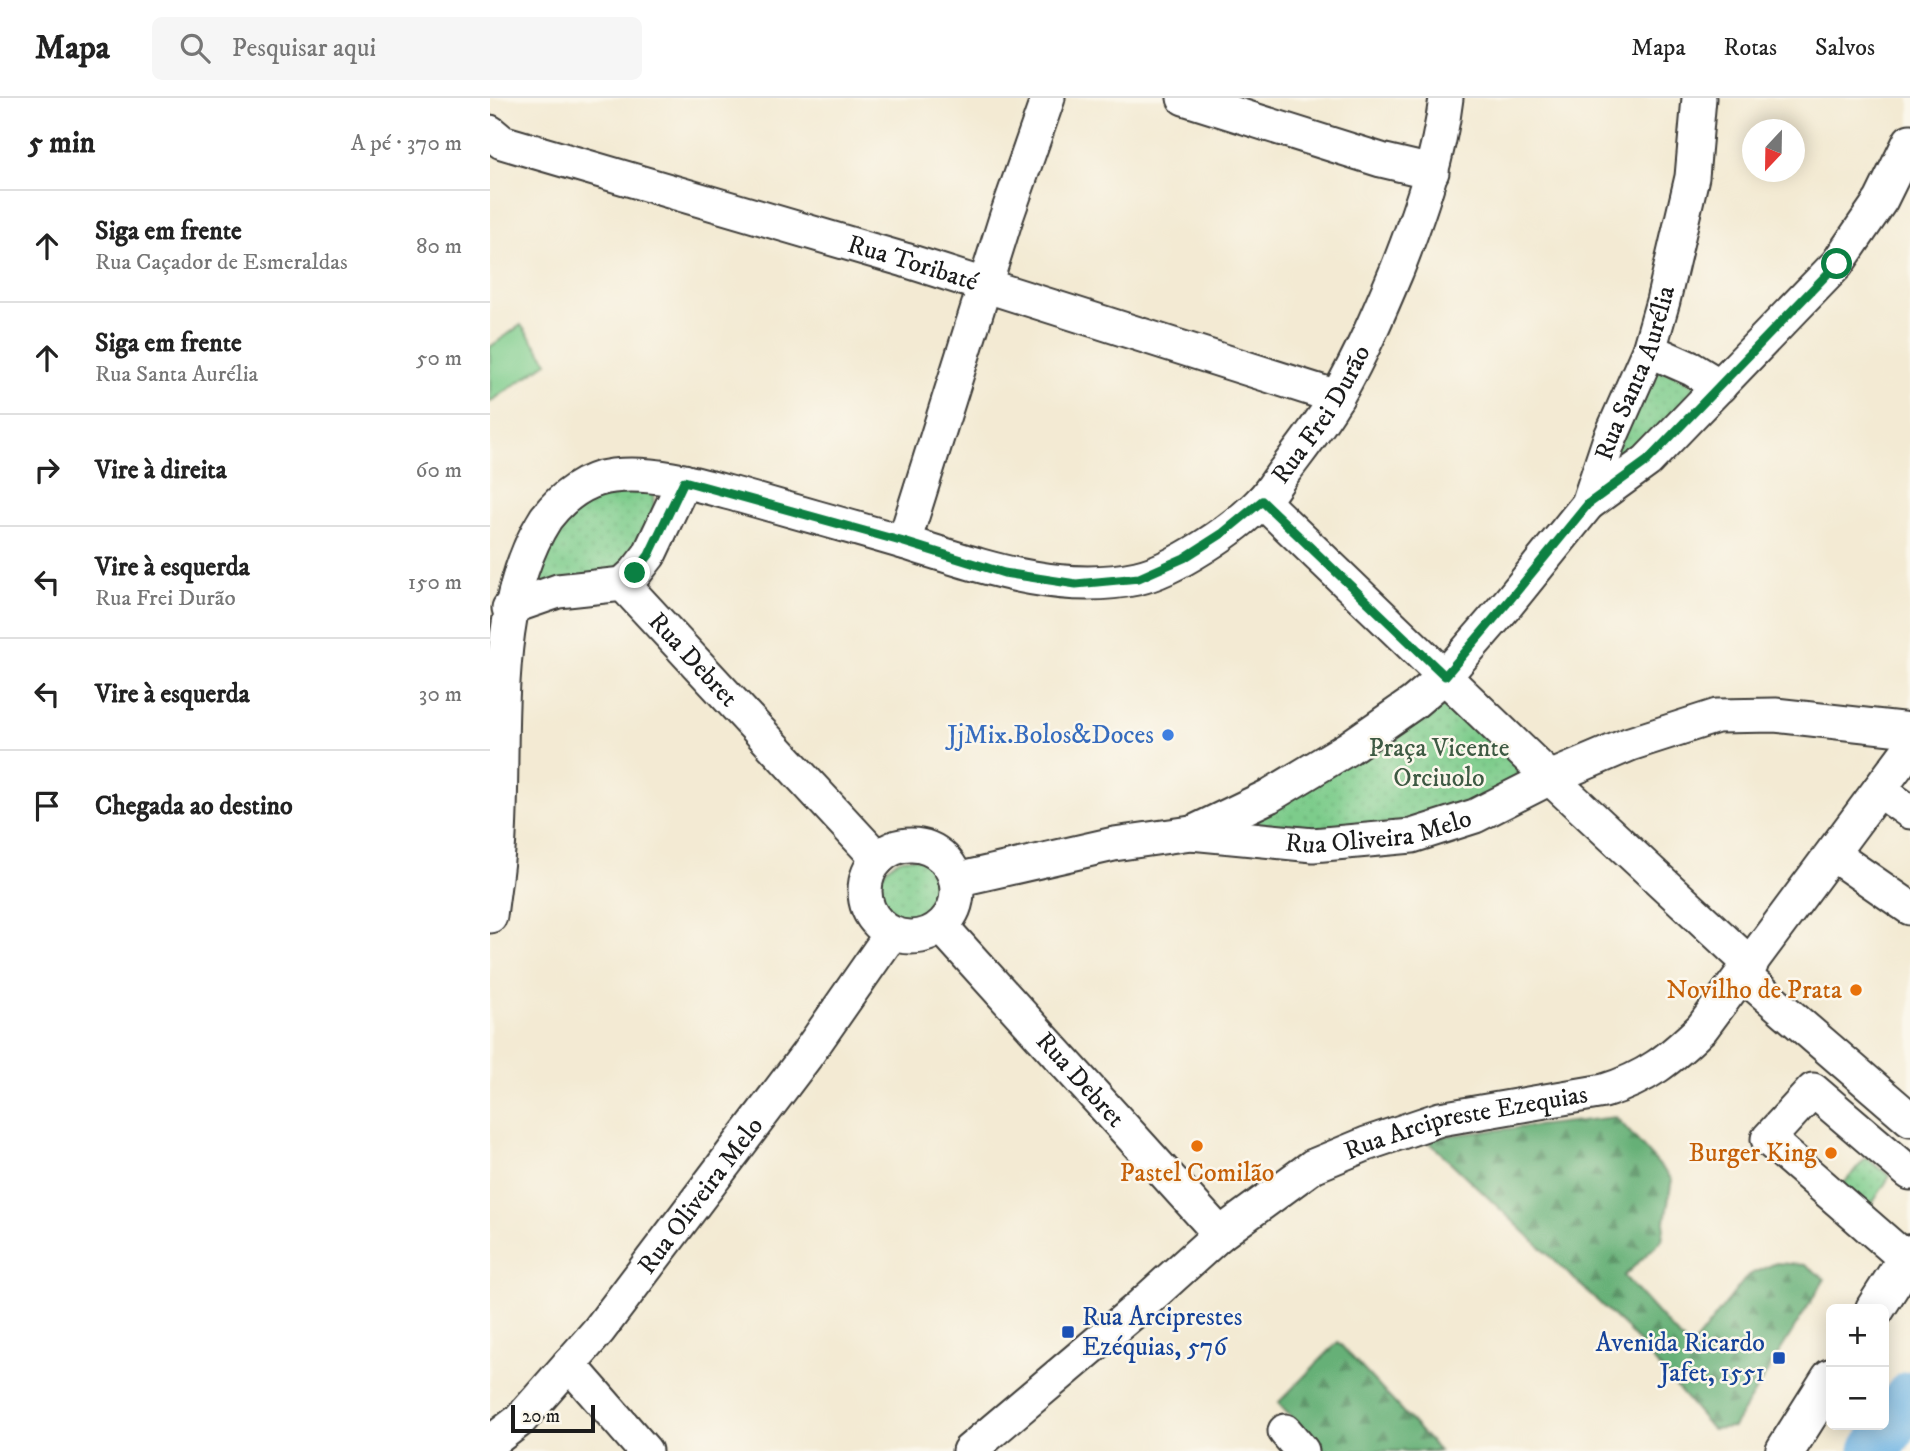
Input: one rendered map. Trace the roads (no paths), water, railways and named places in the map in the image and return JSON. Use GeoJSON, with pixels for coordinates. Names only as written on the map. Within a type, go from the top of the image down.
{"type":"FeatureCollection","features":[{"type":"Feature","properties":{"kind":"main road"},"geometry":{"type":"LineString","coordinates":[[1878,1304],[1908,1257]]}},
{"type":"Feature","properties":{"kind":"main road"},"geometry":{"type":"LineString","coordinates":[[1785,1451],[1826,1386]]}},
{"type":"Feature","properties":{"kind":"street"},"geometry":{"type":"LineString","coordinates":[[904,542],[1048,98]]}},
{"type":"Feature","properties":{"kind":"street"},"geometry":{"type":"LineString","coordinates":[[1184,98],[1381,160],[1432,172]]}},
{"type":"Feature","properties":{"kind":"street","name":"Rua Frei Durão"},"geometry":{"type":"LineString","coordinates":[[509,608],[518,571],[530,542],[548,516],[569,494],[587,482],[611,476],[635,475],[684,481],[904,542],[1004,573],[1076,584],[1139,578],[1184,558],[1223,533],[1262,501],[1325,418],[1337,397],[1364,349],[1420,213],[1432,172],[1446,98]]}},
{"type":"Feature","properties":{"kind":"street","name":"Rua Santa Aurélia"},"geometry":{"type":"LineString","coordinates":[[1191,833],[1269,796],[1347,749],[1413,703],[1445,676],[1588,504],[1609,441],[1649,349],[1663,301],[1692,177],[1699,98]]}},
{"type":"Feature","properties":{"kind":"street","name":"Rua Toribaté"},"geometry":{"type":"LineString","coordinates":[[490,132],[502,142],[905,260],[1337,397]]}},
{"type":"Feature","properties":{"kind":"street"},"geometry":{"type":"LineString","coordinates":[[1588,504],[1647,461],[1837,264],[1881,200],[1910,141]]}},
{"type":"Feature","properties":{"kind":"street"},"geometry":{"type":"LineString","coordinates":[[1649,349],[1692,369],[1720,386]]}},
{"type":"Feature","properties":{"kind":"street"},"geometry":{"type":"LineString","coordinates":[[490,916],[499,836],[502,647],[509,608],[558,591],[623,584],[649,555],[684,481]]}},
{"type":"Feature","properties":{"kind":"street"},"geometry":{"type":"LineString","coordinates":[[1262,501],[1747,970],[1910,1119]]}},
{"type":"Feature","properties":{"kind":"street","name":"Rua Debret"},"geometry":{"type":"LineString","coordinates":[[623,584],[878,859]]}},
{"type":"Feature","properties":{"kind":"street","name":"Rua Oliveira Melo"},"geometry":{"type":"LineString","coordinates":[[956,880],[1114,844],[1191,833],[1313,845],[1412,836],[1475,816],[1550,778],[1630,744],[1717,716],[1775,715],[1910,730]]}},
{"type":"Feature","properties":{"kind":"street","name":"Rua Arcipreste Ezequias"},"geometry":{"type":"LineString","coordinates":[[969,1451],[1137,1309],[1220,1234],[1313,1166],[1366,1144],[1440,1119],[1604,1091],[1630,1083],[1670,1059],[1702,1028],[1747,970],[1910,748]]}},
{"type":"Feature","properties":{"kind":"street"},"geometry":{"type":"LineString","coordinates":[[1879,790],[1910,812]]}},
{"type":"Feature","properties":{"kind":"street"},"geometry":{"type":"LineString","coordinates":[[895,847],[926,847],[940,854],[950,866],[956,880],[956,905],[942,927],[918,937],[891,934],[878,925],[869,912],[864,897],[865,881],[871,867],[895,847]]}},
{"type":"Feature","properties":{"kind":"street"},"geometry":{"type":"LineString","coordinates":[[1832,854],[1910,908]]}},
{"type":"Feature","properties":{"kind":"street","name":"Rua Debret"},"geometry":{"type":"LineString","coordinates":[[942,927],[1220,1234]]}},
{"type":"Feature","properties":{"kind":"street","name":"Rua Oliveira Melo"},"geometry":{"type":"LineString","coordinates":[[490,1443],[520,1420],[599,1330],[806,1056],[891,934]]}},
{"type":"Feature","properties":{"kind":"street"},"geometry":{"type":"LineString","coordinates":[[1908,1257],[1768,1139],[1813,1090],[1910,1174]]}},
{"type":"Feature","properties":{"kind":"street"},"geometry":{"type":"LineString","coordinates":[[569,1364],[645,1451]]}},
{"type":"Feature","properties":{"kind":"waterway"},"geometry":{"type":"LineString","coordinates":[[1875,1451],[1910,1397]]}},
{"type":"Feature","properties":{"kind":"place","name":"JjMix.Bolos&Doces"},"geometry":{"type":"Point","coordinates":[1168,735]}},
{"type":"Feature","properties":{"kind":"place","name":"Novilho de Prata"},"geometry":{"type":"Point","coordinates":[1856,990]}},
{"type":"Feature","properties":{"kind":"place","name":"Pastel Comilão"},"geometry":{"type":"Point","coordinates":[1197,1146]}},
{"type":"Feature","properties":{"kind":"place","name":"Burger King"},"geometry":{"type":"Point","coordinates":[1831,1153]}},
{"type":"Feature","properties":{"kind":"place","name":"Rua Arciprestes Ezéquias, 576"},"geometry":{"type":"Point","coordinates":[1068,1332]}},
{"type":"Feature","properties":{"kind":"place","name":"Avenida Ricardo Jafet, 1551"},"geometry":{"type":"Point","coordinates":[1779,1358]}},
{"type":"Feature","properties":{"kind":"park label","name":"Praça Vicente Orciuolo"},"geometry":{"type":"Point","coordinates":[1439,763]}}]}
